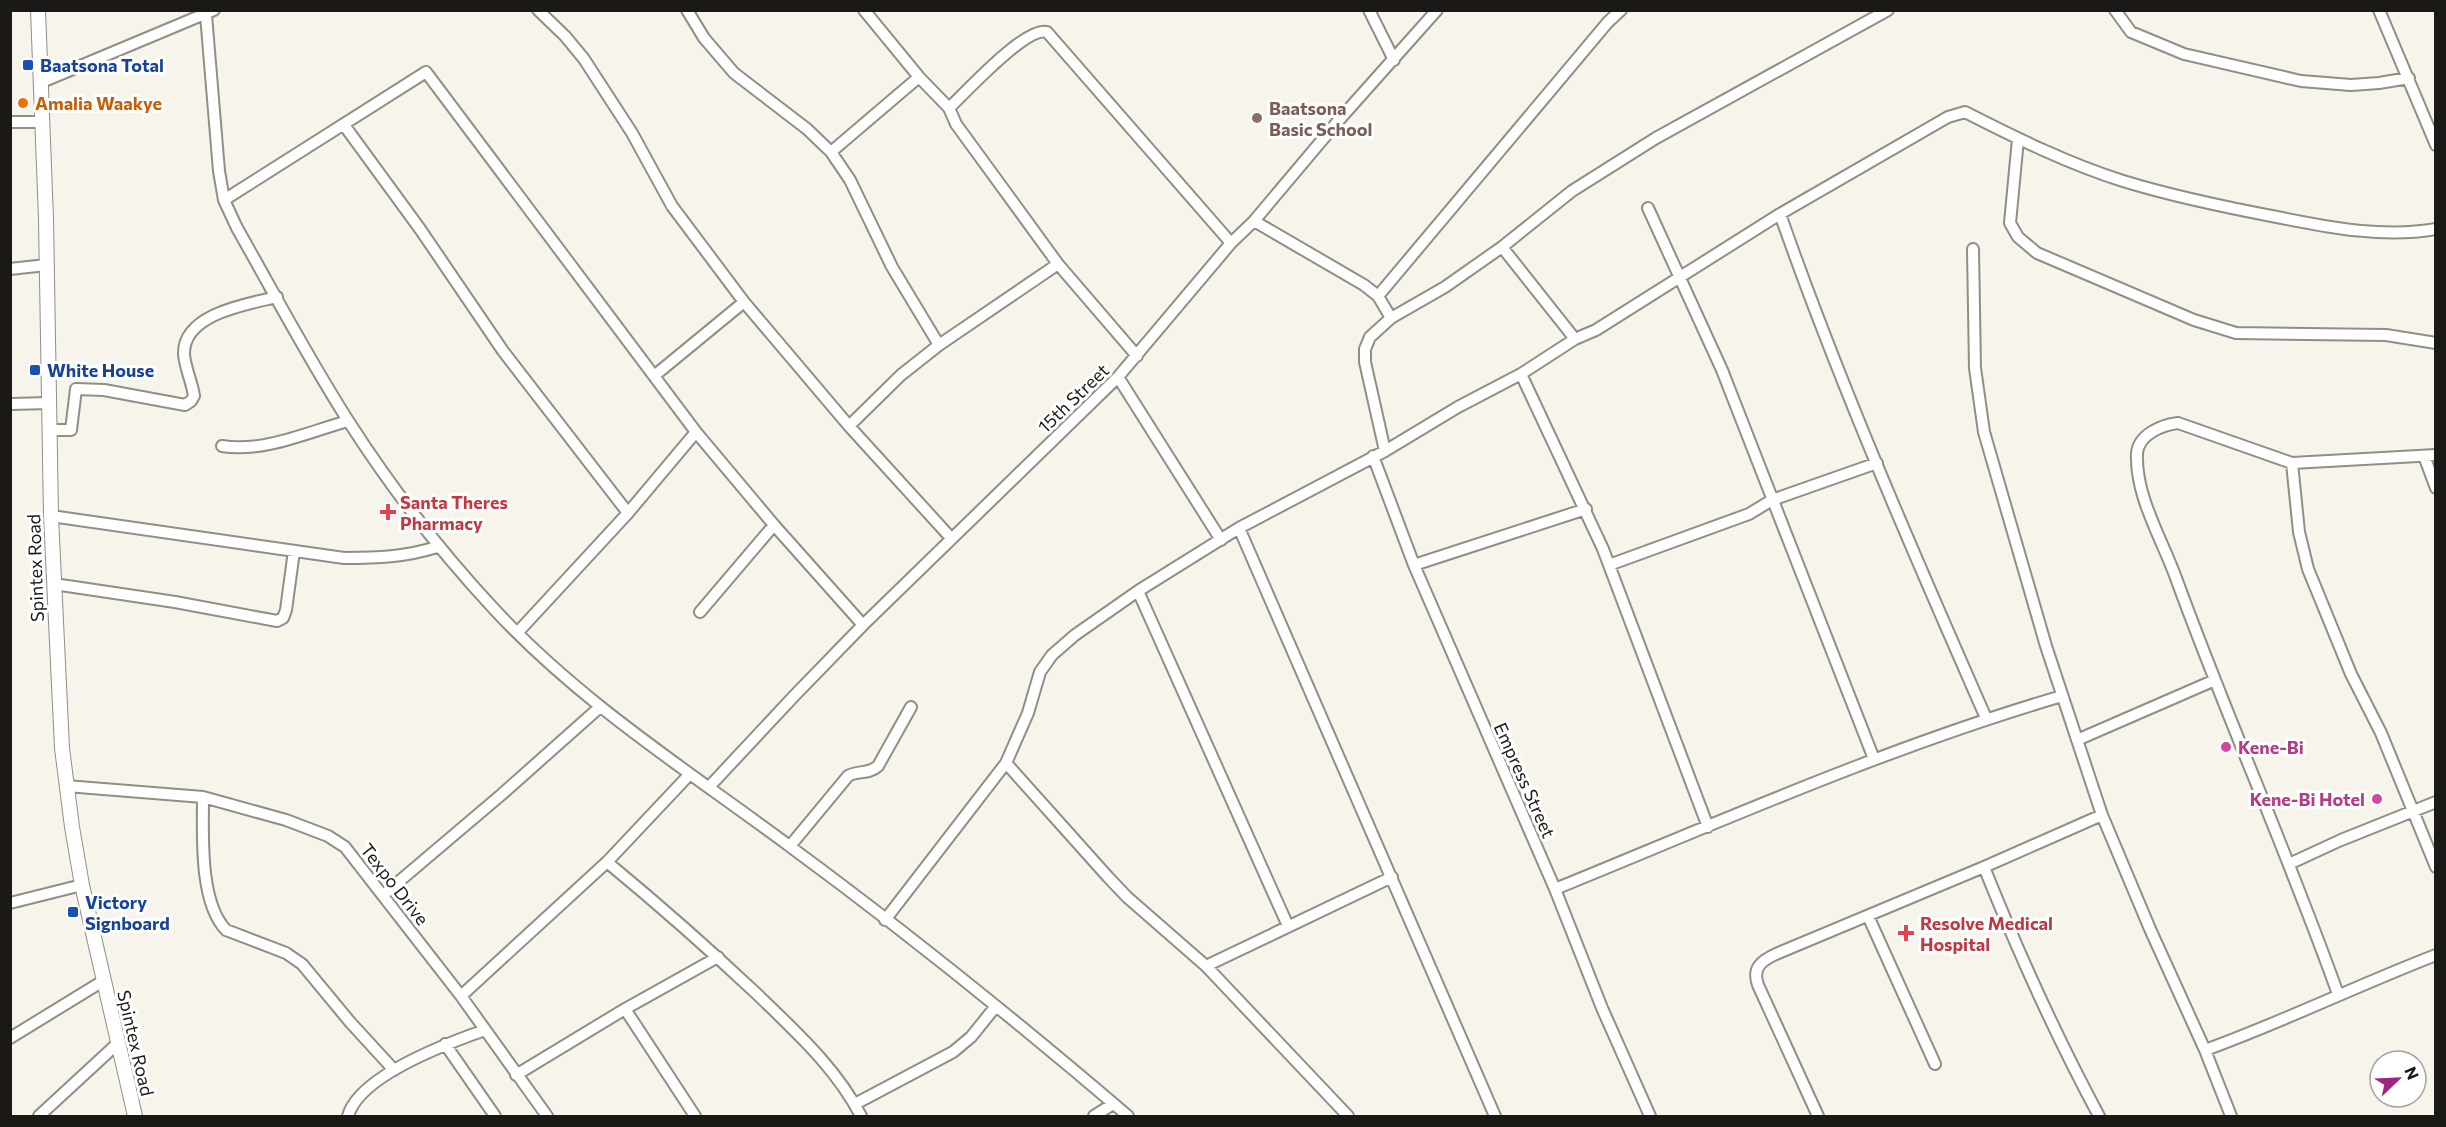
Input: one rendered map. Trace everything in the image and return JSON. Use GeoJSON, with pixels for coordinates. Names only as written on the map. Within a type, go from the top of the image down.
{"type":"FeatureCollection","features":[{"type":"Feature","properties":{"kind":"main road","name":"Spintex Road"},"geometry":{"type":"LineString","coordinates":[[38,10],[42,82],[51,516],[62,748],[82,885],[135,1116]]}},
{"type":"Feature","properties":{"kind":"street"},"geometry":{"type":"LineString","coordinates":[[687,10],[704,38],[734,73],[807,129],[831,152],[850,180],[892,267],[939,345]]}},
{"type":"Feature","properties":{"kind":"street"},"geometry":{"type":"LineString","coordinates":[[864,10],[949,108],[956,124],[1058,264],[1137,356]]}},
{"type":"Feature","properties":{"kind":"street"},"geometry":{"type":"LineString","coordinates":[[1369,10],[1394,60]]}},
{"type":"Feature","properties":{"kind":"street","name":"15th Street"},"geometry":{"type":"LineString","coordinates":[[708,788],[863,625],[1118,377],[1231,243],[1254,221],[1437,10]]}},
{"type":"Feature","properties":{"kind":"street"},"geometry":{"type":"LineString","coordinates":[[1378,296],[1608,22],[1621,10]]}},
{"type":"Feature","properties":{"kind":"street"},"geometry":{"type":"LineString","coordinates":[[2115,10],[2131,32],[2184,54],[2301,81],[2350,85],[2379,84],[2409,78]]}},
{"type":"Feature","properties":{"kind":"street"},"geometry":{"type":"LineString","coordinates":[[2379,10],[2436,145]]}},
{"type":"Feature","properties":{"kind":"street"},"geometry":{"type":"LineString","coordinates":[[1385,451],[1365,362],[1365,349],[1370,337],[1391,318],[1431,297],[1502,247],[1572,191],[1622,157],[1883,11]]}},
{"type":"Feature","properties":{"kind":"street"},"geometry":{"type":"LineString","coordinates":[[542,12],[584,59],[632,133],[672,206],[744,302],[849,426],[951,538]]}},
{"type":"Feature","properties":{"kind":"street"},"geometry":{"type":"LineString","coordinates":[[42,82],[210,13],[219,171],[224,200],[237,228],[348,421],[438,547],[518,632],[600,707],[689,775],[790,846],[996,1006],[1128,1116]]}},
{"type":"Feature","properties":{"kind":"street"},"geometry":{"type":"LineString","coordinates":[[949,108],[1016,46],[1041,30],[1047,32],[1231,243]]}},
{"type":"Feature","properties":{"kind":"street"},"geometry":{"type":"LineString","coordinates":[[224,200],[426,72],[696,432],[774,525],[863,625]]}},
{"type":"Feature","properties":{"kind":"street"},"geometry":{"type":"LineString","coordinates":[[831,152],[919,76]]}},
{"type":"Feature","properties":{"kind":"street"},"geometry":{"type":"LineString","coordinates":[[885,920],[1006,763],[1028,713],[1040,672],[1052,655],[1075,635],[1138,591],[1239,528],[1385,451],[1458,407],[1521,374],[1575,339],[1596,330],[1780,214],[1948,117],[1965,112],[2018,139],[2122,180],[2216,206],[2322,226],[2385,233],[2415,233],[2436,229]]}},
{"type":"Feature","properties":{"kind":"street"},"geometry":{"type":"LineString","coordinates":[[10,122],[43,122]]}},
{"type":"Feature","properties":{"kind":"street"},"geometry":{"type":"LineString","coordinates":[[344,125],[420,229],[503,351],[627,513]]}},
{"type":"Feature","properties":{"kind":"street"},"geometry":{"type":"LineString","coordinates":[[2018,139],[2010,224],[2018,237],[2037,253],[2164,308],[2236,333],[2386,335],[2436,343]]}},
{"type":"Feature","properties":{"kind":"street"},"geometry":{"type":"LineString","coordinates":[[1648,208],[1722,370],[1875,759]]}},
{"type":"Feature","properties":{"kind":"street"},"geometry":{"type":"LineString","coordinates":[[1780,214],[1812,306],[1917,561],[1986,718]]}},
{"type":"Feature","properties":{"kind":"street"},"geometry":{"type":"LineString","coordinates":[[1254,221],[1364,285],[1378,296],[1391,318]]}},
{"type":"Feature","properties":{"kind":"street"},"geometry":{"type":"LineString","coordinates":[[1502,247],[1575,339]]}},
{"type":"Feature","properties":{"kind":"street"},"geometry":{"type":"LineString","coordinates":[[1973,249],[1975,368],[1977,396],[1984,432],[2062,696],[2102,815],[2150,929],[2205,1050],[2231,1116]]}},
{"type":"Feature","properties":{"kind":"street"},"geometry":{"type":"LineString","coordinates":[[849,426],[901,375],[939,345],[1058,264]]}},
{"type":"Feature","properties":{"kind":"street"},"geometry":{"type":"LineString","coordinates":[[10,269],[46,265]]}},
{"type":"Feature","properties":{"kind":"street"},"geometry":{"type":"LineString","coordinates":[[50,430],[70,430],[76,389],[104,390],[185,405],[191,402],[194,396],[184,354],[189,336],[208,318],[228,309],[277,297]]}},
{"type":"Feature","properties":{"kind":"street"},"geometry":{"type":"LineString","coordinates":[[654,376],[744,302]]}},
{"type":"Feature","properties":{"kind":"street"},"geometry":{"type":"LineString","coordinates":[[1521,374],[1586,509],[1708,827]]}},
{"type":"Feature","properties":{"kind":"street"},"geometry":{"type":"LineString","coordinates":[[1118,377],[1221,540]]}},
{"type":"Feature","properties":{"kind":"street"},"geometry":{"type":"LineString","coordinates":[[10,404],[50,403]]}},
{"type":"Feature","properties":{"kind":"street"},"geometry":{"type":"LineString","coordinates":[[222,446],[236,448],[268,444],[348,421]]}},
{"type":"Feature","properties":{"kind":"street"},"geometry":{"type":"LineString","coordinates":[[2338,993],[2319,938],[2141,489],[2137,452],[2140,442],[2164,425],[2178,423],[2292,463],[2436,455]]}},
{"type":"Feature","properties":{"kind":"street"},"geometry":{"type":"LineString","coordinates":[[518,632],[627,513],[696,432]]}},
{"type":"Feature","properties":{"kind":"street","name":"Empress Street"},"geometry":{"type":"LineString","coordinates":[[1373,456],[1414,565],[1555,889],[1602,1008],[1650,1116]]}},
{"type":"Feature","properties":{"kind":"street"},"geometry":{"type":"LineString","coordinates":[[2424,456],[2436,488]]}},
{"type":"Feature","properties":{"kind":"street"},"geometry":{"type":"LineString","coordinates":[[1609,565],[1749,514],[1772,500],[1877,463]]}},
{"type":"Feature","properties":{"kind":"street"},"geometry":{"type":"LineString","coordinates":[[2292,463],[2299,532],[2308,569],[2351,674],[2381,733],[2436,867]]}},
{"type":"Feature","properties":{"kind":"street"},"geometry":{"type":"LineString","coordinates":[[1414,565],[1586,509]]}},
{"type":"Feature","properties":{"kind":"street"},"geometry":{"type":"LineString","coordinates":[[51,516],[344,558],[411,555],[438,547]]}},
{"type":"Feature","properties":{"kind":"street"},"geometry":{"type":"LineString","coordinates":[[700,612],[774,525]]}},
{"type":"Feature","properties":{"kind":"street"},"geometry":{"type":"LineString","coordinates":[[1239,528],[1494,1116]]}},
{"type":"Feature","properties":{"kind":"street"},"geometry":{"type":"LineString","coordinates":[[54,584],[175,602],[278,621],[283,618],[286,610],[294,551]]}},
{"type":"Feature","properties":{"kind":"street"},"geometry":{"type":"LineString","coordinates":[[1138,591],[1288,926]]}},
{"type":"Feature","properties":{"kind":"street"},"geometry":{"type":"LineString","coordinates":[[2077,740],[2215,680]]}},
{"type":"Feature","properties":{"kind":"street"},"geometry":{"type":"LineString","coordinates":[[1555,889],[1875,759],[1986,718],[2062,696]]}},
{"type":"Feature","properties":{"kind":"street"},"geometry":{"type":"LineString","coordinates":[[383,895],[600,707]]}},
{"type":"Feature","properties":{"kind":"street"},"geometry":{"type":"LineString","coordinates":[[790,846],[848,776],[854,772],[873,770],[878,766],[910,707]]}},
{"type":"Feature","properties":{"kind":"street"},"geometry":{"type":"LineString","coordinates":[[1006,763],[1127,897],[1206,966],[1347,1116]]}},
{"type":"Feature","properties":{"kind":"street"},"geometry":{"type":"LineString","coordinates":[[461,996],[607,862],[689,775]]}},
{"type":"Feature","properties":{"kind":"street","name":"Texpo Drive"},"geometry":{"type":"LineString","coordinates":[[66,786],[203,797],[286,820],[328,836],[345,846],[461,996],[547,1116]]}},
{"type":"Feature","properties":{"kind":"street"},"geometry":{"type":"LineString","coordinates":[[203,797],[203,846],[210,895],[219,922],[226,930],[286,953],[302,964],[394,1070]]}},
{"type":"Feature","properties":{"kind":"street"},"geometry":{"type":"LineString","coordinates":[[2289,864],[2341,840],[2436,802]]}},
{"type":"Feature","properties":{"kind":"street"},"geometry":{"type":"LineString","coordinates":[[1818,1116],[1758,985],[1755,977],[1757,967],[1764,960],[1776,954],[2102,815]]}},
{"type":"Feature","properties":{"kind":"street"},"geometry":{"type":"LineString","coordinates":[[607,862],[666,910],[718,957],[824,1060],[861,1116]]}},
{"type":"Feature","properties":{"kind":"street"},"geometry":{"type":"LineString","coordinates":[[1983,867],[2066,1054],[2099,1116]]}},
{"type":"Feature","properties":{"kind":"street"},"geometry":{"type":"LineString","coordinates":[[1206,966],[1392,877]]}},
{"type":"Feature","properties":{"kind":"street"},"geometry":{"type":"LineString","coordinates":[[10,903],[82,885]]}},
{"type":"Feature","properties":{"kind":"street"},"geometry":{"type":"LineString","coordinates":[[1868,916],[1935,1064]]}},
{"type":"Feature","properties":{"kind":"street"},"geometry":{"type":"LineString","coordinates":[[2205,1050],[2270,1025],[2338,993],[2436,955]]}},
{"type":"Feature","properties":{"kind":"street"},"geometry":{"type":"LineString","coordinates":[[516,1075],[625,1009],[718,957]]}},
{"type":"Feature","properties":{"kind":"street"},"geometry":{"type":"LineString","coordinates":[[10,1038],[103,981]]}},
{"type":"Feature","properties":{"kind":"street"},"geometry":{"type":"LineString","coordinates":[[855,1104],[953,1052],[971,1037],[996,1006]]}},
{"type":"Feature","properties":{"kind":"street"},"geometry":{"type":"LineString","coordinates":[[625,1009],[695,1116]]}},
{"type":"Feature","properties":{"kind":"street"},"geometry":{"type":"LineString","coordinates":[[348,1116],[351,1106],[361,1094],[394,1070],[446,1044],[485,1030]]}},
{"type":"Feature","properties":{"kind":"street"},"geometry":{"type":"LineString","coordinates":[[39,1116],[117,1044]]}},
{"type":"Feature","properties":{"kind":"street"},"geometry":{"type":"LineString","coordinates":[[446,1044],[495,1116]]}},
{"type":"Feature","properties":{"kind":"street"},"geometry":{"type":"LineString","coordinates":[[1094,1116],[1113,1104]]}},
{"type":"Feature","properties":{"kind":"place","name":"Baatsona Total"},"geometry":{"type":"Point","coordinates":[28,65]}},
{"type":"Feature","properties":{"kind":"place","name":"Amalia Waakye"},"geometry":{"type":"Point","coordinates":[23,103]}},
{"type":"Feature","properties":{"kind":"place","name":"Baatsona Basic School"},"geometry":{"type":"Point","coordinates":[1257,118]}},
{"type":"Feature","properties":{"kind":"place","name":"White House"},"geometry":{"type":"Point","coordinates":[35,370]}},
{"type":"Feature","properties":{"kind":"place","name":"Santa Theres Pharmacy"},"geometry":{"type":"Point","coordinates":[388,512]}},
{"type":"Feature","properties":{"kind":"place","name":"Kene-Bi"},"geometry":{"type":"Point","coordinates":[2226,747]}},
{"type":"Feature","properties":{"kind":"place","name":"Kene-Bi Hotel"},"geometry":{"type":"Point","coordinates":[2377,799]}},
{"type":"Feature","properties":{"kind":"place","name":"Victory Signboard"},"geometry":{"type":"Point","coordinates":[73,912]}},
{"type":"Feature","properties":{"kind":"place","name":"Resolve Medical Hospital"},"geometry":{"type":"Point","coordinates":[1906,933]}}]}
